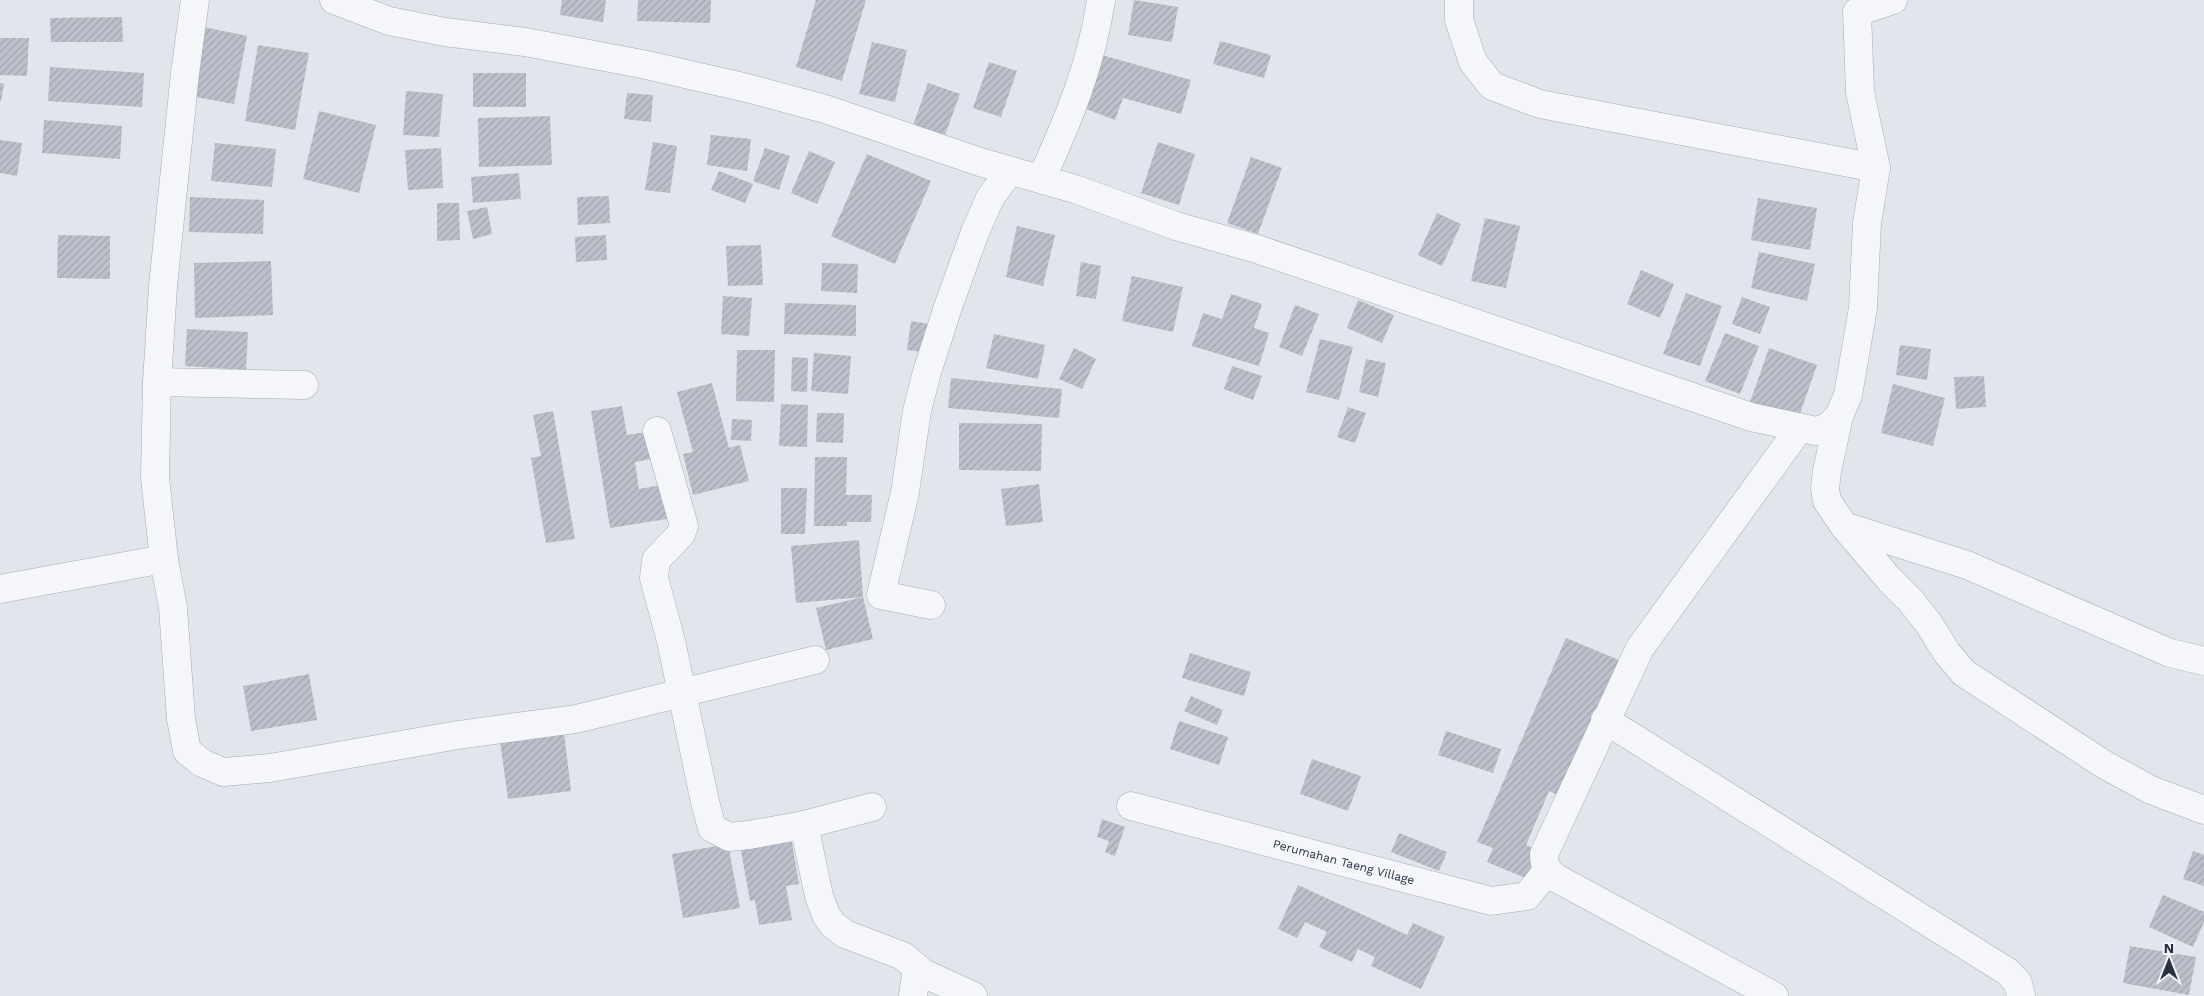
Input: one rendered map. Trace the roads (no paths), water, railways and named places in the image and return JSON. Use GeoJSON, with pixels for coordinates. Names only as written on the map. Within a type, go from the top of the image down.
{"type":"FeatureCollection","features":[{"type":"Feature","properties":{"kind":"street"},"geometry":{"type":"LineString","coordinates":[[195,0],[185,73],[163,286],[157,382],[155,478],[164,559],[173,608],[180,718],[187,751],[202,763],[223,772],[270,768],[576,718],[682,694],[815,660]]}},
{"type":"Feature","properties":{"kind":"street"},"geometry":{"type":"LineString","coordinates":[[334,0],[389,21],[445,32],[525,42],[642,64],[747,88],[825,109],[1009,172],[1041,179],[1176,226],[1258,249],[1750,417],[1816,432],[1828,427],[1839,416]]}},
{"type":"Feature","properties":{"kind":"street"},"geometry":{"type":"LineString","coordinates":[[1041,179],[1062,136],[1084,73],[1092,48],[1101,0]]}},
{"type":"Feature","properties":{"kind":"street"},"geometry":{"type":"LineString","coordinates":[[1459,0],[1459,20],[1472,62],[1492,86],[1540,104],[1876,168]]}},
{"type":"Feature","properties":{"kind":"street"},"geometry":{"type":"LineString","coordinates":[[1893,0],[1857,6],[1860,92],[1876,168],[1867,223],[1863,308],[1848,395],[1839,416],[1827,471],[1825,489],[1827,501],[1844,526],[1889,579],[1910,600],[1929,624],[1947,653],[1964,673],[2105,765],[2151,790],[2204,810]]}},
{"type":"Feature","properties":{"kind":"street"},"geometry":{"type":"LineString","coordinates":[[931,605],[881,595],[904,492],[917,411],[928,372],[948,307],[975,232],[990,198],[1009,172]]}},
{"type":"Feature","properties":{"kind":"street"},"geometry":{"type":"LineString","coordinates":[[157,382],[304,385]]}},
{"type":"Feature","properties":{"kind":"street"},"geometry":{"type":"LineString","coordinates":[[1772,996],[1556,878],[1548,871],[1544,863],[1544,854],[1640,648],[1799,429]]}},
{"type":"Feature","properties":{"kind":"street"},"geometry":{"type":"LineString","coordinates":[[657,432],[684,526],[681,534],[656,560],[654,578],[671,640],[712,828],[729,837],[804,825],[872,807]]}},
{"type":"Feature","properties":{"kind":"street"},"geometry":{"type":"LineString","coordinates":[[1844,526],[1967,565],[2170,652],[2204,661]]}},
{"type":"Feature","properties":{"kind":"street"},"geometry":{"type":"LineString","coordinates":[[0,589],[164,559]]}},
{"type":"Feature","properties":{"kind":"street"},"geometry":{"type":"LineString","coordinates":[[1605,720],[2008,972],[2018,983],[2021,996]]}},
{"type":"Feature","properties":{"kind":"street","name":"Perumahan Taeng Village"},"geometry":{"type":"LineString","coordinates":[[1131,806],[1491,901],[1527,896],[1548,871]]}},
{"type":"Feature","properties":{"kind":"street"},"geometry":{"type":"LineString","coordinates":[[804,825],[819,896],[826,915],[833,925],[845,934],[903,956],[922,973],[973,996]]}},
{"type":"Feature","properties":{"kind":"street"},"geometry":{"type":"LineString","coordinates":[[913,996],[916,968]]}}]}
